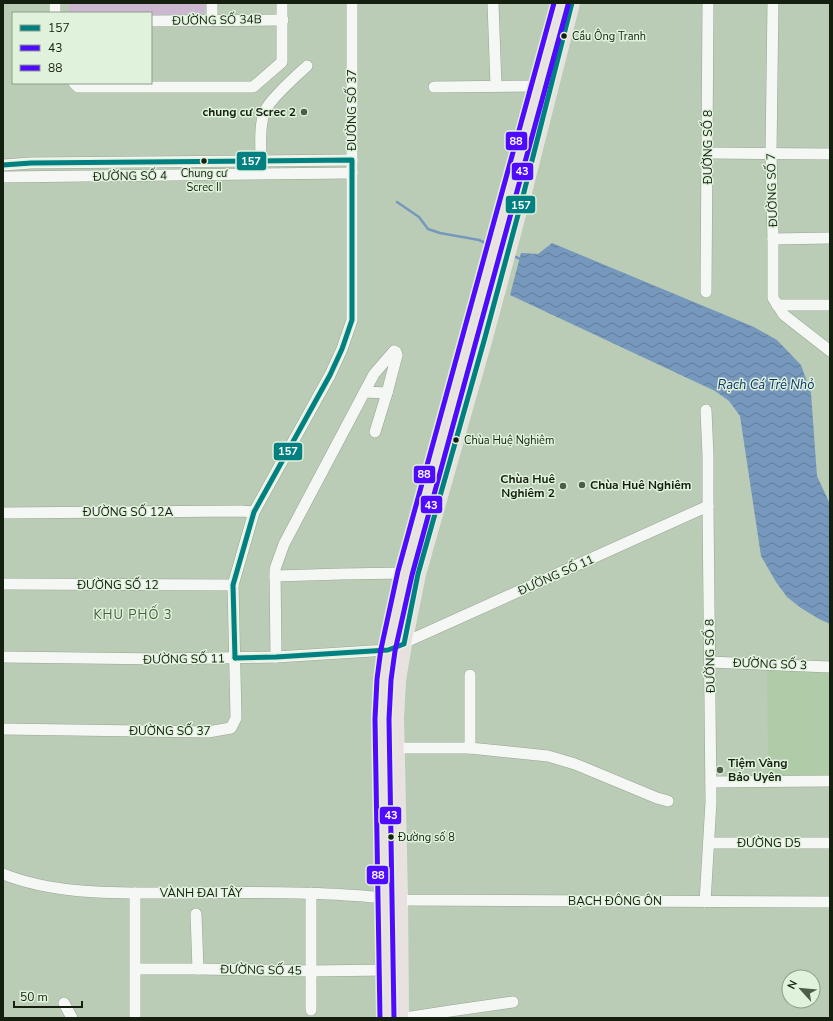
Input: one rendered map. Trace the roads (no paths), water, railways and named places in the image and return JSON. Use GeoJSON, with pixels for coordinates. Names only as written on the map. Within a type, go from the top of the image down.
{"type":"FeatureCollection","features":[{"type":"Feature","properties":{"kind":"main road"},"geometry":{"type":"LineString","coordinates":[[401,1018],[396,748],[398,680],[418,574],[484,340],[538,86],[561,3]]}},
{"type":"Feature","properties":{"kind":"main road"},"geometry":{"type":"LineString","coordinates":[[387,1018],[382,719],[384,679],[388,650],[405,573],[470,338],[515,199],[572,3]]}},
{"type":"Feature","properties":{"kind":"street"},"geometry":{"type":"LineString","coordinates":[[212,3],[212,20]]}},
{"type":"Feature","properties":{"kind":"street"},"geometry":{"type":"LineString","coordinates":[[75,84],[78,87],[253,87],[282,62],[282,3]]}},
{"type":"Feature","properties":{"kind":"street","name":"ĐƯỜNG SỐ 37"},"geometry":{"type":"LineString","coordinates":[[3,729],[208,732],[231,728],[236,718],[233,585],[254,512],[330,375],[342,349],[352,320],[352,3]]}},
{"type":"Feature","properties":{"kind":"street"},"geometry":{"type":"LineString","coordinates":[[493,3],[496,86]]}},
{"type":"Feature","properties":{"kind":"street","name":"ĐƯỜNG SỐ 8"},"geometry":{"type":"LineString","coordinates":[[706,292],[708,3]]}},
{"type":"Feature","properties":{"kind":"street","name":"ĐƯỜNG SỐ 7"},"geometry":{"type":"LineString","coordinates":[[773,3],[771,153],[773,298],[777,305]]}},
{"type":"Feature","properties":{"kind":"street","name":"ĐƯỜNG SỐ 34B"},"geometry":{"type":"LineString","coordinates":[[152,21],[283,20]]}},
{"type":"Feature","properties":{"kind":"street"},"geometry":{"type":"LineString","coordinates":[[261,161],[262,124],[265,111],[274,99],[307,66]]}},
{"type":"Feature","properties":{"kind":"street"},"geometry":{"type":"LineString","coordinates":[[434,87],[538,86]]}},
{"type":"Feature","properties":{"kind":"street"},"geometry":{"type":"LineString","coordinates":[[708,153],[830,154]]}},
{"type":"Feature","properties":{"kind":"street","name":"ĐƯỜNG SỐ 4"},"geometry":{"type":"LineString","coordinates":[[3,165],[31,163],[352,160]]}},
{"type":"Feature","properties":{"kind":"street","name":"ĐƯỜNG SỐ 4"},"geometry":{"type":"LineString","coordinates":[[3,177],[352,173]]}},
{"type":"Feature","properties":{"kind":"street"},"geometry":{"type":"LineString","coordinates":[[773,239],[830,238]]}},
{"type":"Feature","properties":{"kind":"street"},"geometry":{"type":"LineString","coordinates":[[777,305],[830,305]]}},
{"type":"Feature","properties":{"kind":"street"},"geometry":{"type":"LineString","coordinates":[[777,305],[784,314],[830,351]]}},
{"type":"Feature","properties":{"kind":"street"},"geometry":{"type":"LineString","coordinates":[[276,657],[275,569],[284,544],[374,374],[395,351],[397,354],[375,432]]}},
{"type":"Feature","properties":{"kind":"street"},"geometry":{"type":"LineString","coordinates":[[365,392],[387,393]]}},
{"type":"Feature","properties":{"kind":"street","name":"ĐƯỜNG SỐ 8"},"geometry":{"type":"LineString","coordinates":[[705,902],[711,802],[708,456],[706,410]]}},
{"type":"Feature","properties":{"kind":"street","name":"ĐƯỜNG SỐ 11"},"geometry":{"type":"LineString","coordinates":[[3,657],[164,660],[276,657],[388,650],[708,506]]}},
{"type":"Feature","properties":{"kind":"street","name":"ĐƯỜNG SỐ 12A"},"geometry":{"type":"LineString","coordinates":[[3,513],[254,512]]}},
{"type":"Feature","properties":{"kind":"street"},"geometry":{"type":"LineString","coordinates":[[275,576],[405,573]]}},
{"type":"Feature","properties":{"kind":"street","name":"ĐƯỜNG SỐ 12"},"geometry":{"type":"LineString","coordinates":[[3,584],[233,585]]}},
{"type":"Feature","properties":{"kind":"street","name":"ĐƯỜNG SỐ 3"},"geometry":{"type":"LineString","coordinates":[[710,662],[830,667]]}},
{"type":"Feature","properties":{"kind":"street"},"geometry":{"type":"LineString","coordinates":[[470,675],[470,748]]}},
{"type":"Feature","properties":{"kind":"street"},"geometry":{"type":"LineString","coordinates":[[396,748],[470,748],[548,756],[575,764],[657,798],[668,801]]}},
{"type":"Feature","properties":{"kind":"street"},"geometry":{"type":"LineString","coordinates":[[711,782],[830,781]]}},
{"type":"Feature","properties":{"kind":"street","name":"ĐƯỜNG D5"},"geometry":{"type":"LineString","coordinates":[[709,843],[830,843]]}},
{"type":"Feature","properties":{"kind":"street","name":"VÀNH ĐAI TÂY"},"geometry":{"type":"LineString","coordinates":[[3,874],[25,881],[61,889],[79,891],[135,893],[312,893],[400,900]]}},
{"type":"Feature","properties":{"kind":"street"},"geometry":{"type":"LineString","coordinates":[[135,893],[135,1018]]}},
{"type":"Feature","properties":{"kind":"street"},"geometry":{"type":"LineString","coordinates":[[311,1010],[312,893]]}},
{"type":"Feature","properties":{"kind":"street","name":"BẠCH ĐÔNG ÔN"},"geometry":{"type":"LineString","coordinates":[[400,900],[830,902]]}},
{"type":"Feature","properties":{"kind":"street"},"geometry":{"type":"LineString","coordinates":[[196,914],[198,969]]}},
{"type":"Feature","properties":{"kind":"street","name":"ĐƯỜNG SỐ 45"},"geometry":{"type":"LineString","coordinates":[[136,969],[311,971],[387,970]]}},
{"type":"Feature","properties":{"kind":"street"},"geometry":{"type":"LineString","coordinates":[[405,1018],[513,1002]]}},
{"type":"Feature","properties":{"kind":"street"},"geometry":{"type":"LineString","coordinates":[[64,1003],[72,1018]]}},
{"type":"Feature","properties":{"kind":"water","name":"Rạch Cá Trê Nhỏ"},"geometry":{"type":"Polygon","coordinates":[[[552,243],[754,327],[777,340],[801,365],[811,393],[817,476],[830,504],[830,624],[801,608],[787,597],[776,582],[761,556],[740,416],[729,401],[715,391],[510,295],[521,253],[538,254],[552,243]]]}},
{"type":"Feature","properties":{"kind":"waterway","name":"Rạch Cá Trê Nhỏ"},"geometry":{"type":"LineString","coordinates":[[397,202],[419,217],[428,229],[440,233],[479,240],[490,245]]}},
{"type":"Feature","properties":{"kind":"waterway","name":"Rạch Cá Trê Nhỏ"},"geometry":{"type":"LineString","coordinates":[[511,255],[523,260]]}},
{"type":"Feature","properties":{"kind":"place","name":"Cầu Ông Tranh"},"geometry":{"type":"Point","coordinates":[564,36]}},
{"type":"Feature","properties":{"kind":"place","name":"chung cư Screc 2"},"geometry":{"type":"Point","coordinates":[304,112]}},
{"type":"Feature","properties":{"kind":"place","name":"Chung cư Screc II"},"geometry":{"type":"Point","coordinates":[204,161]}},
{"type":"Feature","properties":{"kind":"place","name":"Chùa Huệ Nghiêm"},"geometry":{"type":"Point","coordinates":[456,440]}},
{"type":"Feature","properties":{"kind":"place","name":"Chùa Huê Nghiêm"},"geometry":{"type":"Point","coordinates":[582,485]}},
{"type":"Feature","properties":{"kind":"place","name":"Chùa Huê Nghiêm 2"},"geometry":{"type":"Point","coordinates":[563,486]}},
{"type":"Feature","properties":{"kind":"place","name":"Tiệm Vàng Bảo Uyên"},"geometry":{"type":"Point","coordinates":[720,770]}},
{"type":"Feature","properties":{"kind":"place","name":"Đường số 8"},"geometry":{"type":"Point","coordinates":[391,837]}},
{"type":"Feature","properties":{"kind":"district","name":"KHU PHỐ 3"},"geometry":{"type":"Point","coordinates":[133,615]}}]}
